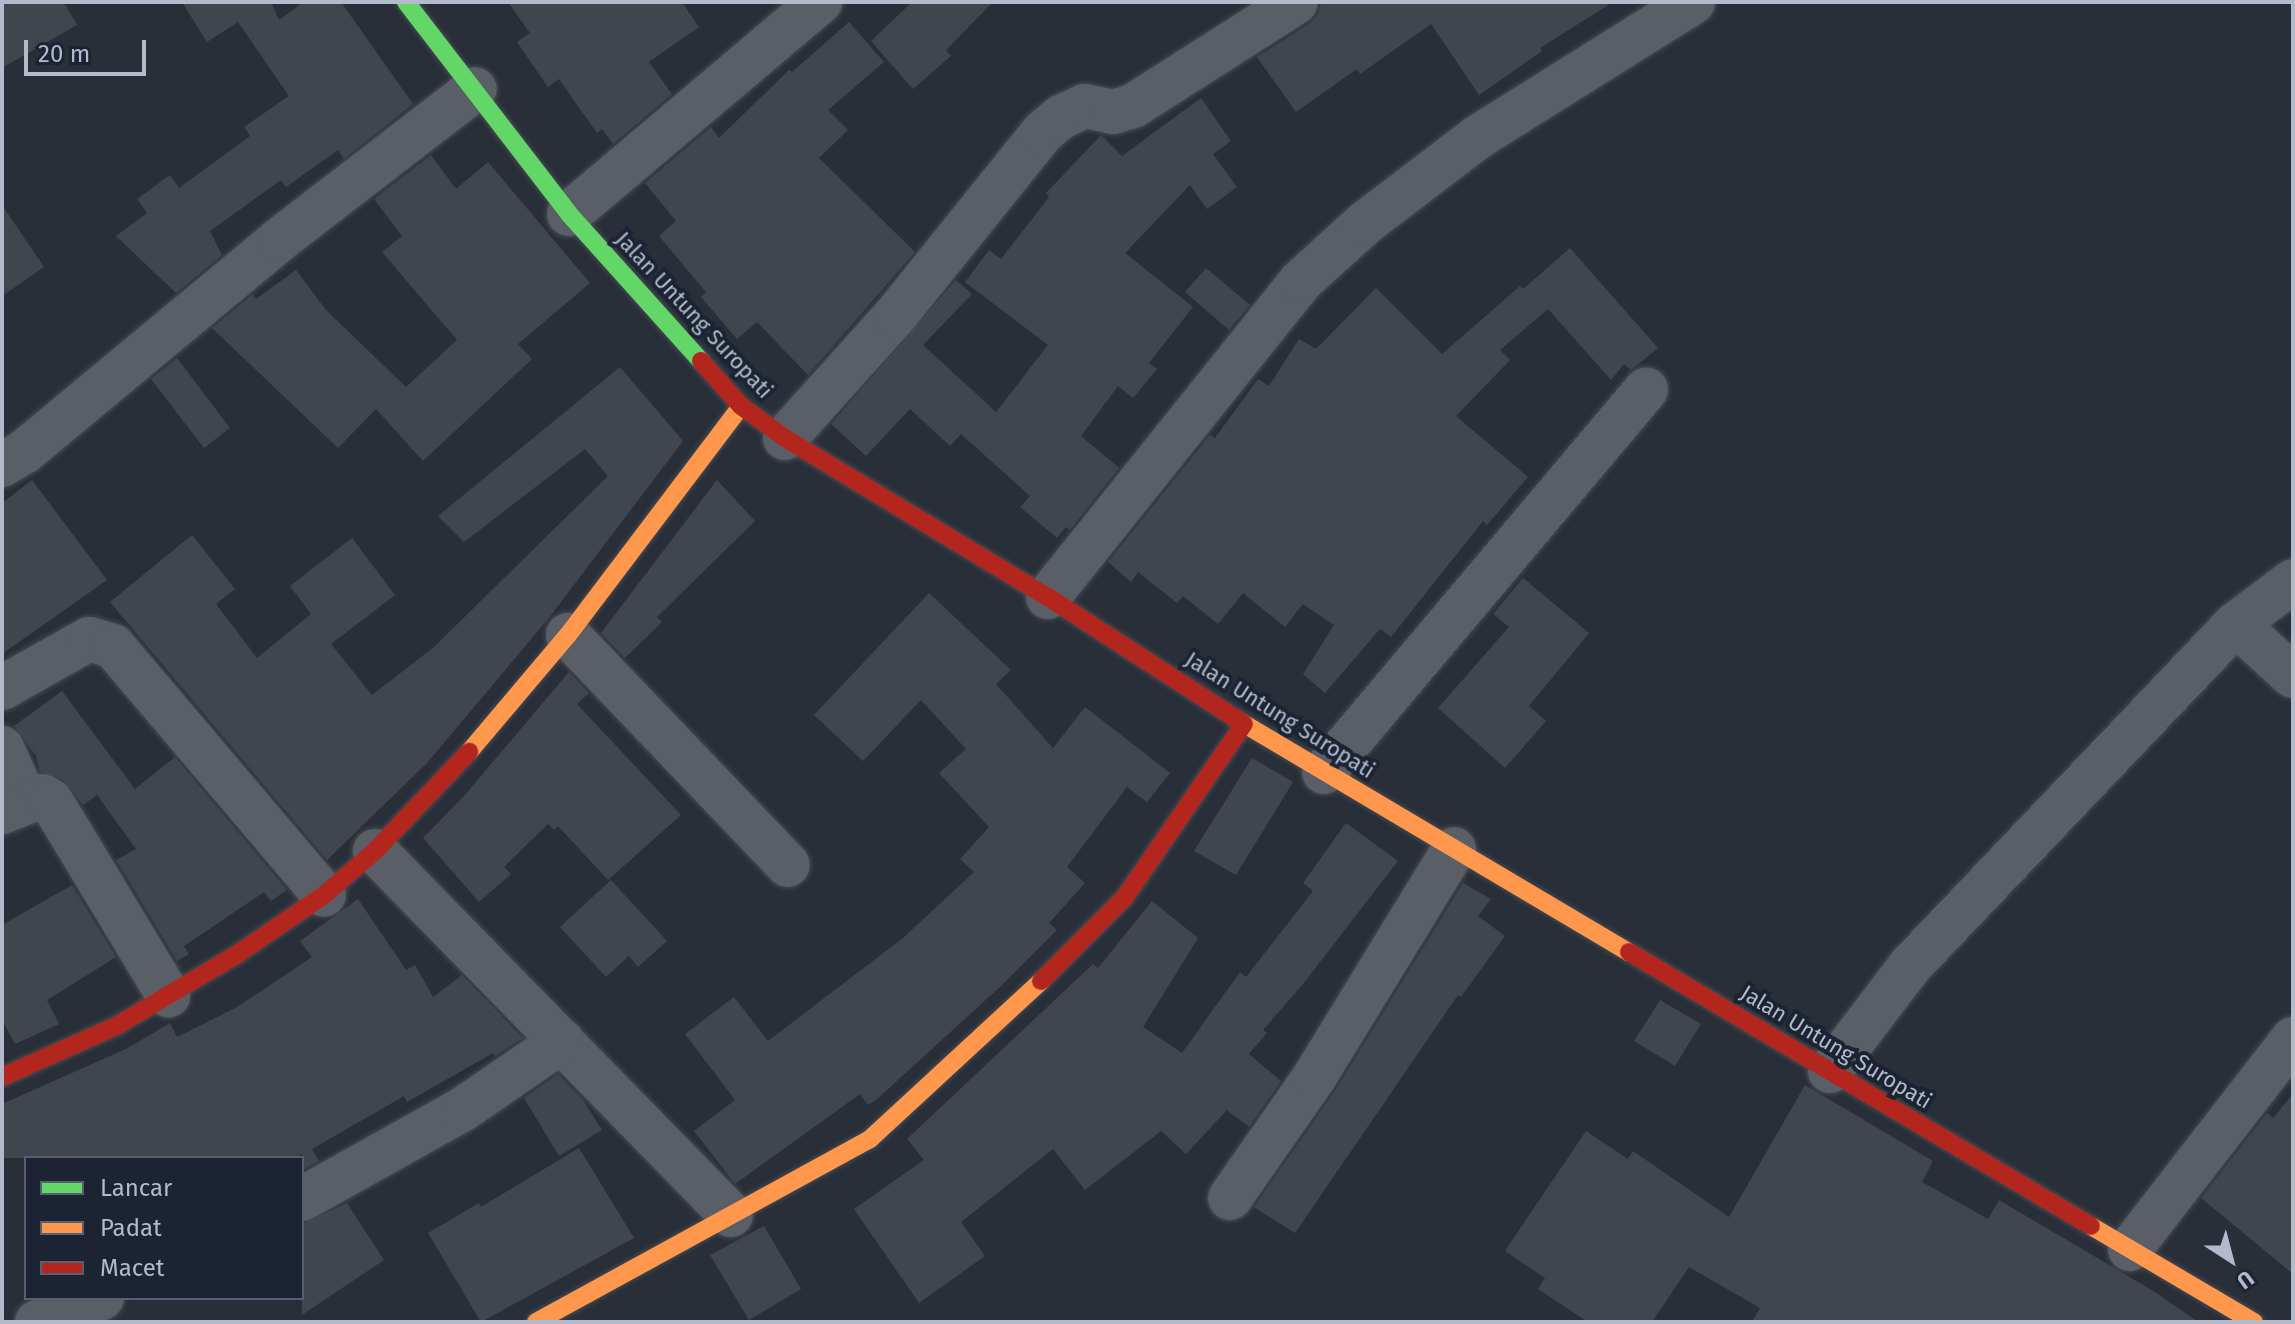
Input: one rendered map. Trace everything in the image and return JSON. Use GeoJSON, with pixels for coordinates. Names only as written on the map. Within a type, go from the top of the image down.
{"type":"FeatureCollection","features":[{"type":"Feature","properties":{"kind":"main road","name":"Jalan Untung Suropati"},"geometry":{"type":"LineString","coordinates":[[406,2],[569,214],[741,406],[785,438],[1048,597],[1244,724],[2254,1322]]}},
{"type":"Feature","properties":{"kind":"main road"},"geometry":{"type":"LineString","coordinates":[[2,1077],[118,1025],[236,955],[324,895],[375,851],[445,780],[568,635],[741,406]]}},
{"type":"Feature","properties":{"kind":"main road"},"geometry":{"type":"LineString","coordinates":[[536,1322],[589,1310],[731,1215],[870,1139],[1018,1004],[1125,897],[1244,724]]}},
{"type":"Feature","properties":{"kind":"street"},"geometry":{"type":"LineString","coordinates":[[569,214],[820,2]]}},
{"type":"Feature","properties":{"kind":"street"},"geometry":{"type":"LineString","coordinates":[[785,438],[895,316],[1043,132],[1061,117],[1085,106],[1113,112],[1133,106],[1296,2]]}},
{"type":"Feature","properties":{"kind":"street"},"geometry":{"type":"LineString","coordinates":[[1048,597],[1300,282],[1365,223],[1478,137],[1693,2]]}},
{"type":"Feature","properties":{"kind":"street"},"geometry":{"type":"LineString","coordinates":[[2,465],[24,452],[279,240],[475,89]]}},
{"type":"Feature","properties":{"kind":"street"},"geometry":{"type":"LineString","coordinates":[[1324,772],[1646,390]]}},
{"type":"Feature","properties":{"kind":"street"},"geometry":{"type":"LineString","coordinates":[[1830,1071],[1910,966],[2236,624],[2293,581]]}},
{"type":"Feature","properties":{"kind":"street"},"geometry":{"type":"LineString","coordinates":[[2236,624],[2293,676]]}},
{"type":"Feature","properties":{"kind":"street"},"geometry":{"type":"LineString","coordinates":[[568,635],[788,865]]}},
{"type":"Feature","properties":{"kind":"street"},"geometry":{"type":"LineString","coordinates":[[2,688],[89,639],[113,646],[324,895]]}},
{"type":"Feature","properties":{"kind":"street"},"geometry":{"type":"LineString","coordinates":[[2,748],[14,807],[42,796],[51,801],[168,995]]}},
{"type":"Feature","properties":{"kind":"street"},"geometry":{"type":"LineString","coordinates":[[1230,1198],[1315,1076],[1454,849]]}},
{"type":"Feature","properties":{"kind":"street"},"geometry":{"type":"LineString","coordinates":[[375,851],[731,1215]]}},
{"type":"Feature","properties":{"kind":"street"},"geometry":{"type":"LineString","coordinates":[[2130,1249],[2293,1039]]}},
{"type":"Feature","properties":{"kind":"street"},"geometry":{"type":"LineString","coordinates":[[304,1198],[463,1109],[562,1041]]}},
{"type":"Feature","properties":{"kind":"street"},"geometry":{"type":"LineString","coordinates":[[52,1320],[97,1300]]}},
{"type":"Feature","properties":{"kind":"building"},"geometry":{"type":"Polygon","coordinates":[[[2,2],[64,2],[77,25],[2,68],[2,2]]]}},
{"type":"Feature","properties":{"kind":"building"},"geometry":{"type":"Polygon","coordinates":[[[182,2],[271,2],[279,20],[304,2],[341,2],[413,104],[344,159],[338,150],[286,187],[281,180],[210,231],[222,255],[176,293],[116,236],[147,213],[137,199],[170,175],[179,188],[250,136],[244,127],[289,96],[238,22],[207,42],[182,2]]]}},
{"type":"Feature","properties":{"kind":"building"},"geometry":{"type":"Polygon","coordinates":[[[508,2],[682,2],[699,27],[649,62],[672,94],[613,144],[602,129],[597,133],[559,79],[548,87],[517,42],[530,33],[508,2]]]}},
{"type":"Feature","properties":{"kind":"building"},"geometry":{"type":"Polygon","coordinates":[[[912,2],[993,2],[946,50],[951,56],[913,89],[871,41],[912,2]]]}},
{"type":"Feature","properties":{"kind":"building"},"geometry":{"type":"Polygon","coordinates":[[[1321,2],[1613,2],[1540,48],[1542,51],[1479,95],[1431,24],[1360,74],[1357,69],[1296,112],[1257,57],[1310,23],[1318,14],[1321,2]]]}},
{"type":"Feature","properties":{"kind":"building"},"geometry":{"type":"Polygon","coordinates":[[[849,22],[884,62],[828,110],[848,130],[819,158],[915,252],[808,375],[757,322],[737,339],[701,297],[706,292],[659,236],[676,221],[645,183],[711,127],[719,138],[789,70],[792,72],[849,22]]]}},
{"type":"Feature","properties":{"kind":"building"},"geometry":{"type":"Polygon","coordinates":[[[1201,98],[1231,141],[1213,154],[1237,187],[1207,209],[1190,185],[1125,253],[1193,307],[1149,363],[1157,369],[1133,398],[1118,386],[1081,436],[1119,468],[1070,530],[1066,527],[1057,538],[1020,507],[1030,496],[961,434],[950,446],[910,409],[866,456],[831,424],[956,280],[972,294],[923,345],[996,412],[1048,345],[965,282],[989,250],[1001,259],[1049,197],[1046,193],[1101,135],[1122,156],[1201,98]]]}},
{"type":"Feature","properties":{"kind":"building"},"geometry":{"type":"Polygon","coordinates":[[[431,155],[456,189],[488,162],[590,283],[518,344],[532,359],[423,461],[376,409],[338,448],[212,328],[253,294],[256,299],[296,270],[326,310],[406,387],[457,340],[382,252],[402,236],[374,199],[431,155]]]}},
{"type":"Feature","properties":{"kind":"building"},"geometry":{"type":"Polygon","coordinates":[[[2,205],[44,267],[2,296],[2,205]]]}},
{"type":"Feature","properties":{"kind":"building"},"geometry":{"type":"Polygon","coordinates":[[[1570,248],[1658,348],[1631,370],[1624,364],[1611,380],[1548,309],[1500,350],[1510,360],[1456,416],[1528,477],[1487,525],[1483,521],[1391,637],[1380,629],[1325,693],[1303,674],[1334,625],[1303,604],[1285,627],[1243,593],[1218,624],[1183,596],[1177,603],[1138,572],[1131,582],[1108,562],[1210,435],[1215,438],[1258,379],[1269,386],[1299,339],[1316,349],[1376,288],[1442,354],[1520,286],[1523,289],[1570,248]]]}},
{"type":"Feature","properties":{"kind":"building"},"geometry":{"type":"Polygon","coordinates":[[[1206,268],[1250,305],[1229,330],[1185,292],[1206,268]]]}},
{"type":"Feature","properties":{"kind":"building"},"geometry":{"type":"Polygon","coordinates":[[[177,358],[230,428],[204,448],[151,379],[177,358]]]}},
{"type":"Feature","properties":{"kind":"building"},"geometry":{"type":"Polygon","coordinates":[[[620,367],[683,441],[548,619],[427,763],[327,860],[110,602],[192,535],[235,589],[216,604],[257,658],[311,614],[290,586],[352,538],[395,595],[331,644],[372,695],[434,647],[608,476],[585,449],[464,542],[438,516],[620,367]]]}},
{"type":"Feature","properties":{"kind":"building"},"geometry":{"type":"Polygon","coordinates":[[[32,480],[107,580],[2,654],[2,503],[32,480]]]}},
{"type":"Feature","properties":{"kind":"building"},"geometry":{"type":"Polygon","coordinates":[[[717,480],[755,521],[657,617],[662,622],[625,658],[601,633],[717,480]]]}},
{"type":"Feature","properties":{"kind":"building"},"geometry":{"type":"Polygon","coordinates":[[[1523,578],[1589,633],[1529,706],[1546,721],[1505,768],[1438,708],[1509,627],[1493,614],[1523,578]]]}},
{"type":"Feature","properties":{"kind":"building"},"geometry":{"type":"Polygon","coordinates":[[[929,593],[1011,670],[996,684],[1053,748],[1085,707],[1170,773],[1147,802],[1127,787],[1067,867],[1085,883],[1049,923],[1057,930],[1001,986],[876,1100],[868,1105],[860,1094],[735,1184],[694,1131],[735,1100],[685,1034],[734,997],[768,1041],[903,938],[974,872],[960,859],[989,827],[939,773],[966,749],[921,700],[863,761],[814,715],[929,593]]]}},
{"type":"Feature","properties":{"kind":"building"},"geometry":{"type":"Polygon","coordinates":[[[569,672],[589,693],[577,704],[681,815],[608,880],[558,826],[554,830],[548,824],[504,867],[511,874],[479,902],[423,838],[464,796],[569,672]]]}},
{"type":"Feature","properties":{"kind":"building"},"geometry":{"type":"Polygon","coordinates":[[[62,691],[135,789],[175,757],[287,890],[271,901],[264,892],[184,946],[189,954],[177,961],[116,860],[136,849],[97,795],[83,805],[64,780],[40,772],[36,756],[14,726],[62,691]]]}},
{"type":"Feature","properties":{"kind":"building"},"geometry":{"type":"Polygon","coordinates":[[[1252,758],[1293,782],[1236,875],[1194,851],[1252,758]]]}},
{"type":"Feature","properties":{"kind":"building"},"geometry":{"type":"Polygon","coordinates":[[[1346,823],[1398,861],[1303,984],[1263,1030],[1267,1033],[1249,1054],[1281,1081],[1249,1127],[1227,1110],[1186,1154],[1161,1131],[1085,1190],[1053,1149],[961,1222],[985,1256],[919,1303],[854,1209],[924,1160],[907,1139],[1093,964],[1098,968],[1152,901],[1198,938],[1143,1027],[1182,1053],[1240,972],[1246,977],[1313,891],[1303,883],[1346,823]]]}},
{"type":"Feature","properties":{"kind":"building"},"geometry":{"type":"Polygon","coordinates":[[[611,880],[667,941],[638,967],[629,956],[606,977],[560,927],[611,880]]]}},
{"type":"Feature","properties":{"kind":"building"},"geometry":{"type":"Polygon","coordinates":[[[1463,883],[1491,899],[1478,916],[1505,936],[1461,997],[1458,995],[1295,1233],[1254,1207],[1336,1089],[1463,883]]]}},
{"type":"Feature","properties":{"kind":"building"},"geometry":{"type":"Polygon","coordinates":[[[72,885],[116,957],[47,1000],[59,1024],[15,1044],[2,1020],[2,925],[72,885]]]}},
{"type":"Feature","properties":{"kind":"building"},"geometry":{"type":"Polygon","coordinates":[[[358,899],[406,970],[415,965],[433,997],[462,975],[523,1038],[407,1102],[404,1096],[312,1149],[319,1161],[304,1169],[302,1154],[2,1158],[2,1104],[128,1048],[170,1023],[177,1037],[237,1007],[312,957],[300,941],[358,899]]]}},
{"type":"Feature","properties":{"kind":"building"},"geometry":{"type":"Polygon","coordinates":[[[1660,1000],[1701,1024],[1675,1066],[1634,1041],[1660,1000]]]}},
{"type":"Feature","properties":{"kind":"building"},"geometry":{"type":"Polygon","coordinates":[[[558,1074],[583,1100],[602,1130],[559,1156],[524,1098],[558,1074]]]}},
{"type":"Feature","properties":{"kind":"building"},"geometry":{"type":"Polygon","coordinates":[[[1805,1085],[1933,1161],[1922,1182],[1988,1219],[1999,1200],[2155,1292],[2198,1322],[1752,1322],[1760,1308],[1689,1267],[1652,1322],[1588,1322],[1538,1289],[1545,1278],[1505,1251],[1586,1131],[1628,1159],[1633,1151],[1729,1217],[1805,1085]]]}},
{"type":"Feature","properties":{"kind":"building"},"geometry":{"type":"Polygon","coordinates":[[[2293,1094],[2293,1274],[2201,1198],[2267,1113],[2273,1118],[2293,1094]]]}},
{"type":"Feature","properties":{"kind":"building"},"geometry":{"type":"Polygon","coordinates":[[[579,1148],[634,1238],[481,1322],[428,1233],[479,1203],[481,1207],[579,1148]]]}},
{"type":"Feature","properties":{"kind":"building"},"geometry":{"type":"Polygon","coordinates":[[[347,1203],[384,1260],[302,1315],[304,1300],[304,1223],[347,1203]]]}},
{"type":"Feature","properties":{"kind":"building"},"geometry":{"type":"Polygon","coordinates":[[[764,1226],[801,1289],[749,1320],[710,1255],[764,1226]]]}},
{"type":"Feature","properties":{"kind":"traffic: fast"},"geometry":{"type":"LineString","coordinates":[[406,2],[569,214],[701,361]]}},
{"type":"Feature","properties":{"kind":"traffic: slow"},"geometry":{"type":"LineString","coordinates":[[469,752],[568,635],[741,406]]}},
{"type":"Feature","properties":{"kind":"traffic: slow"},"geometry":{"type":"LineString","coordinates":[[1241,722],[1629,952]]}},
{"type":"Feature","properties":{"kind":"traffic: slow"},"geometry":{"type":"LineString","coordinates":[[536,1322],[870,1139],[1041,981]]}},
{"type":"Feature","properties":{"kind":"traffic: slow"},"geometry":{"type":"LineString","coordinates":[[2091,1226],[2254,1322]]}},
{"type":"Feature","properties":{"kind":"traffic: jam"},"geometry":{"type":"LineString","coordinates":[[701,361],[741,406],[785,438],[1048,597],[1241,722]]}},
{"type":"Feature","properties":{"kind":"traffic: jam"},"geometry":{"type":"LineString","coordinates":[[1041,981],[1125,897],[1244,724]]}},
{"type":"Feature","properties":{"kind":"traffic: jam"},"geometry":{"type":"LineString","coordinates":[[2,1077],[118,1025],[236,955],[324,895],[375,851],[469,752]]}},
{"type":"Feature","properties":{"kind":"traffic: jam"},"geometry":{"type":"LineString","coordinates":[[1629,952],[2091,1226]]}}]}
